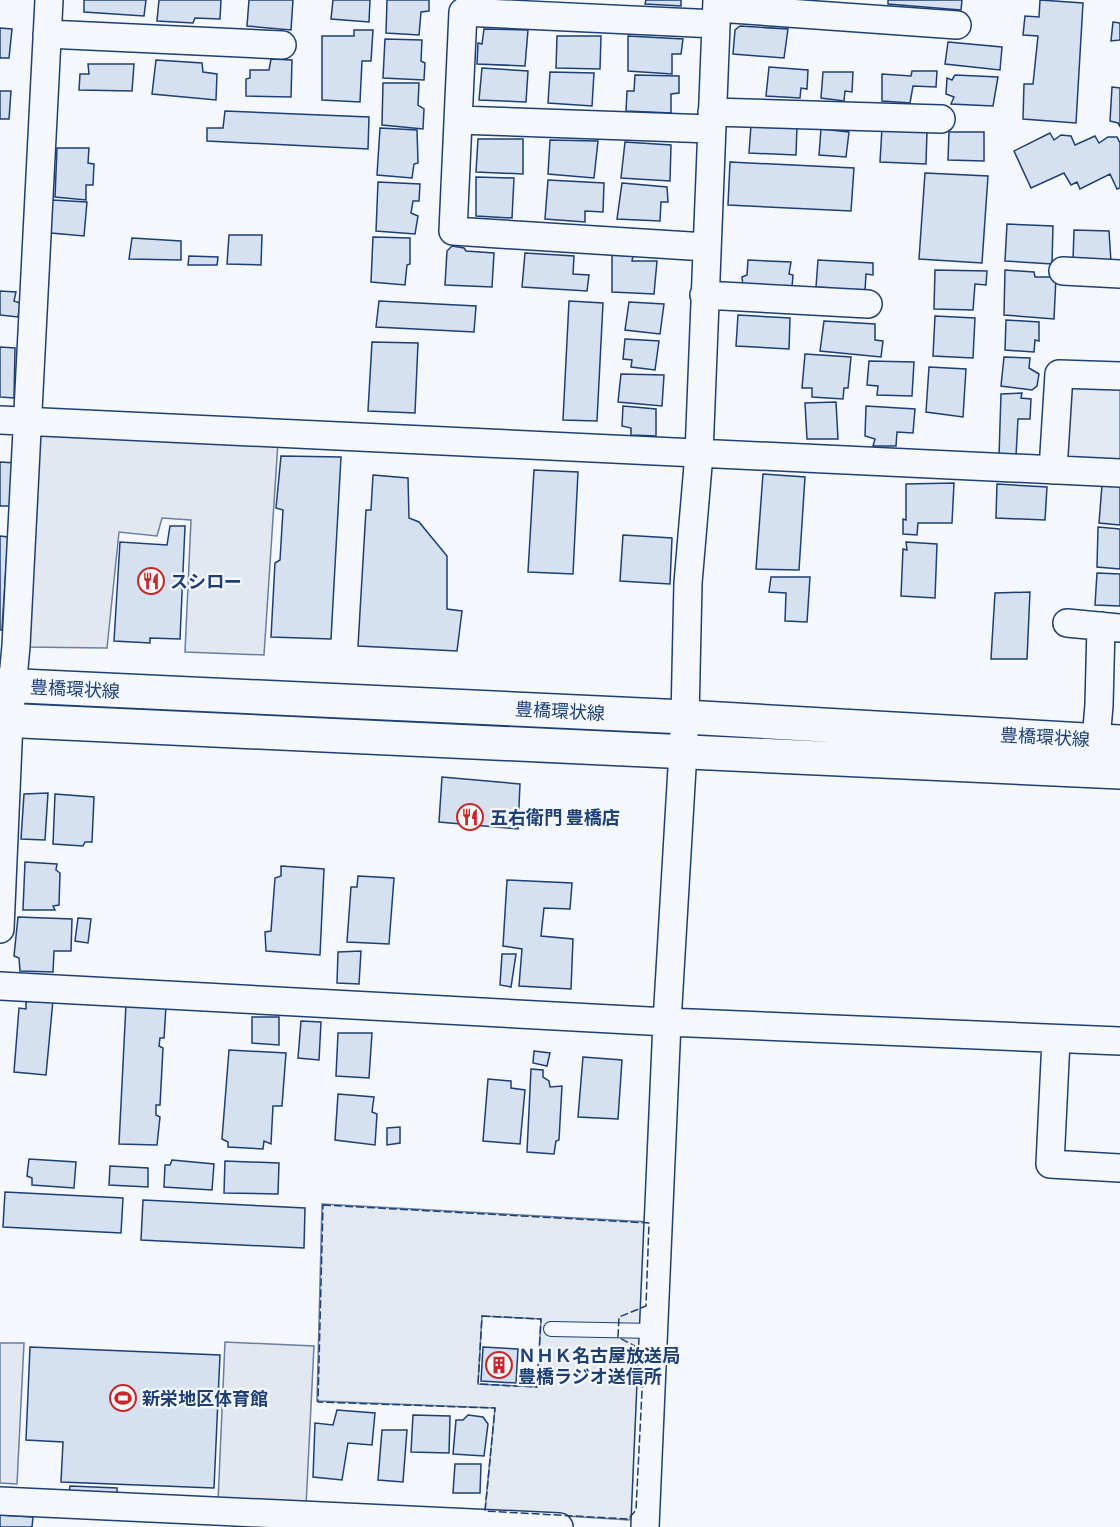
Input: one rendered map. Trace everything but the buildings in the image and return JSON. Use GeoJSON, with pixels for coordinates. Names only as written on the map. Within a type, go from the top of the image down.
{"type":"FeatureCollection","features":[{"type":"Feature","properties":{"kind":"main road","name":"豊橋環状線"},"geometry":{"type":"LineString","coordinates":[[6,686],[685,717],[1108,741]]}},
{"type":"Feature","properties":{"kind":"main road","name":"豊橋環状線"},"geometry":{"type":"LineString","coordinates":[[4,720],[682,754],[1120,772]]}},
{"type":"Feature","properties":{"kind":"street"},"geometry":{"type":"LineString","coordinates":[[0,929],[4,720],[28,422],[49,0]]}},
{"type":"Feature","properties":{"kind":"street"},"geometry":{"type":"LineString","coordinates":[[645,1527],[667,1022],[685,717],[687,583],[699,454],[717,11]]}},
{"type":"Feature","properties":{"kind":"street"},"geometry":{"type":"LineString","coordinates":[[706,247],[453,231],[463,12],[717,11],[957,25]]}},
{"type":"Feature","properties":{"kind":"street"},"geometry":{"type":"LineString","coordinates":[[47,34],[282,45]]}},
{"type":"Feature","properties":{"kind":"street"},"geometry":{"type":"LineString","coordinates":[[458,120],[941,119]]}},
{"type":"Feature","properties":{"kind":"street"},"geometry":{"type":"LineString","coordinates":[[1063,271],[1120,273]]}},
{"type":"Feature","properties":{"kind":"street"},"geometry":{"type":"LineString","coordinates":[[704,295],[868,304]]}},
{"type":"Feature","properties":{"kind":"street"},"geometry":{"type":"LineString","coordinates":[[1053,470],[1059,374],[1120,376]]}},
{"type":"Feature","properties":{"kind":"street"},"geometry":{"type":"LineString","coordinates":[[0,420],[1120,473]]}},
{"type":"Feature","properties":{"kind":"street"},"geometry":{"type":"LineString","coordinates":[[1067,623],[1111,627],[1100,697],[1108,741]]}},
{"type":"Feature","properties":{"kind":"street"},"geometry":{"type":"LineString","coordinates":[[0,986],[667,1022],[1120,1041]]}},
{"type":"Feature","properties":{"kind":"street"},"geometry":{"type":"LineString","coordinates":[[1056,1040],[1050,1164],[1120,1168]]}},
{"type":"Feature","properties":{"kind":"street"},"geometry":{"type":"LineString","coordinates":[[0,1501],[308,1521],[559,1527]]}},
{"type":"Feature","properties":{"kind":"lane"},"geometry":{"type":"LineString","coordinates":[[551,1329],[654,1331]]}},
{"type":"Feature","properties":{"kind":"shaded area"},"geometry":{"type":"Polygon","coordinates":[[[1075,384],[1120,386],[1120,466],[1075,464],[1065,456],[1066,395],[1075,384]]]}},
{"type":"Feature","properties":{"kind":"shaded area"},"geometry":{"type":"Polygon","coordinates":[[[37,434],[278,442],[264,655],[185,652],[191,520],[162,518],[157,536],[119,532],[107,648],[25,647],[37,434]]]}},
{"type":"Feature","properties":{"kind":"shaded area"},"geometry":{"type":"Polygon","coordinates":[[[322,1204],[650,1222],[637,1511],[629,1520],[485,1511],[495,1408],[317,1401],[322,1204]],[[482,1316],[478,1384],[537,1387],[541,1319],[482,1316]]]}},
{"type":"Feature","properties":{"kind":"shaded area"},"geometry":{"type":"Polygon","coordinates":[[[225,1342],[314,1346],[306,1506],[218,1502],[225,1342]]]}},
{"type":"Feature","properties":{"kind":"shaded area"},"geometry":{"type":"Polygon","coordinates":[[[0,1343],[24,1343],[17,1484],[0,1483],[0,1343]]]}},
{"type":"Feature","properties":{"kind":"fence"},"geometry":{"type":"LineString","coordinates":[[323,1205],[649,1223],[646,1306],[619,1317],[618,1337],[644,1351],[636,1510],[628,1519],[485,1511],[495,1408],[318,1402],[323,1205]]}},
{"type":"Feature","properties":{"kind":"fence"},"geometry":{"type":"LineString","coordinates":[[482,1316],[541,1319],[537,1387],[478,1384],[482,1316]]}},
{"type":"Feature","properties":{"kind":"place","name":"スシロー"},"geometry":{"type":"Point","coordinates":[151,581]}},
{"type":"Feature","properties":{"kind":"place","name":"五右衛門 豊橋店"},"geometry":{"type":"Point","coordinates":[470,817]}},
{"type":"Feature","properties":{"kind":"place","name":"ＮＨＫ名古屋放送局 豊橋ラジオ送信所"},"geometry":{"type":"Point","coordinates":[499,1365]}},
{"type":"Feature","properties":{"kind":"place","name":"新栄地区体育館"},"geometry":{"type":"Point","coordinates":[123,1398]}}]}
